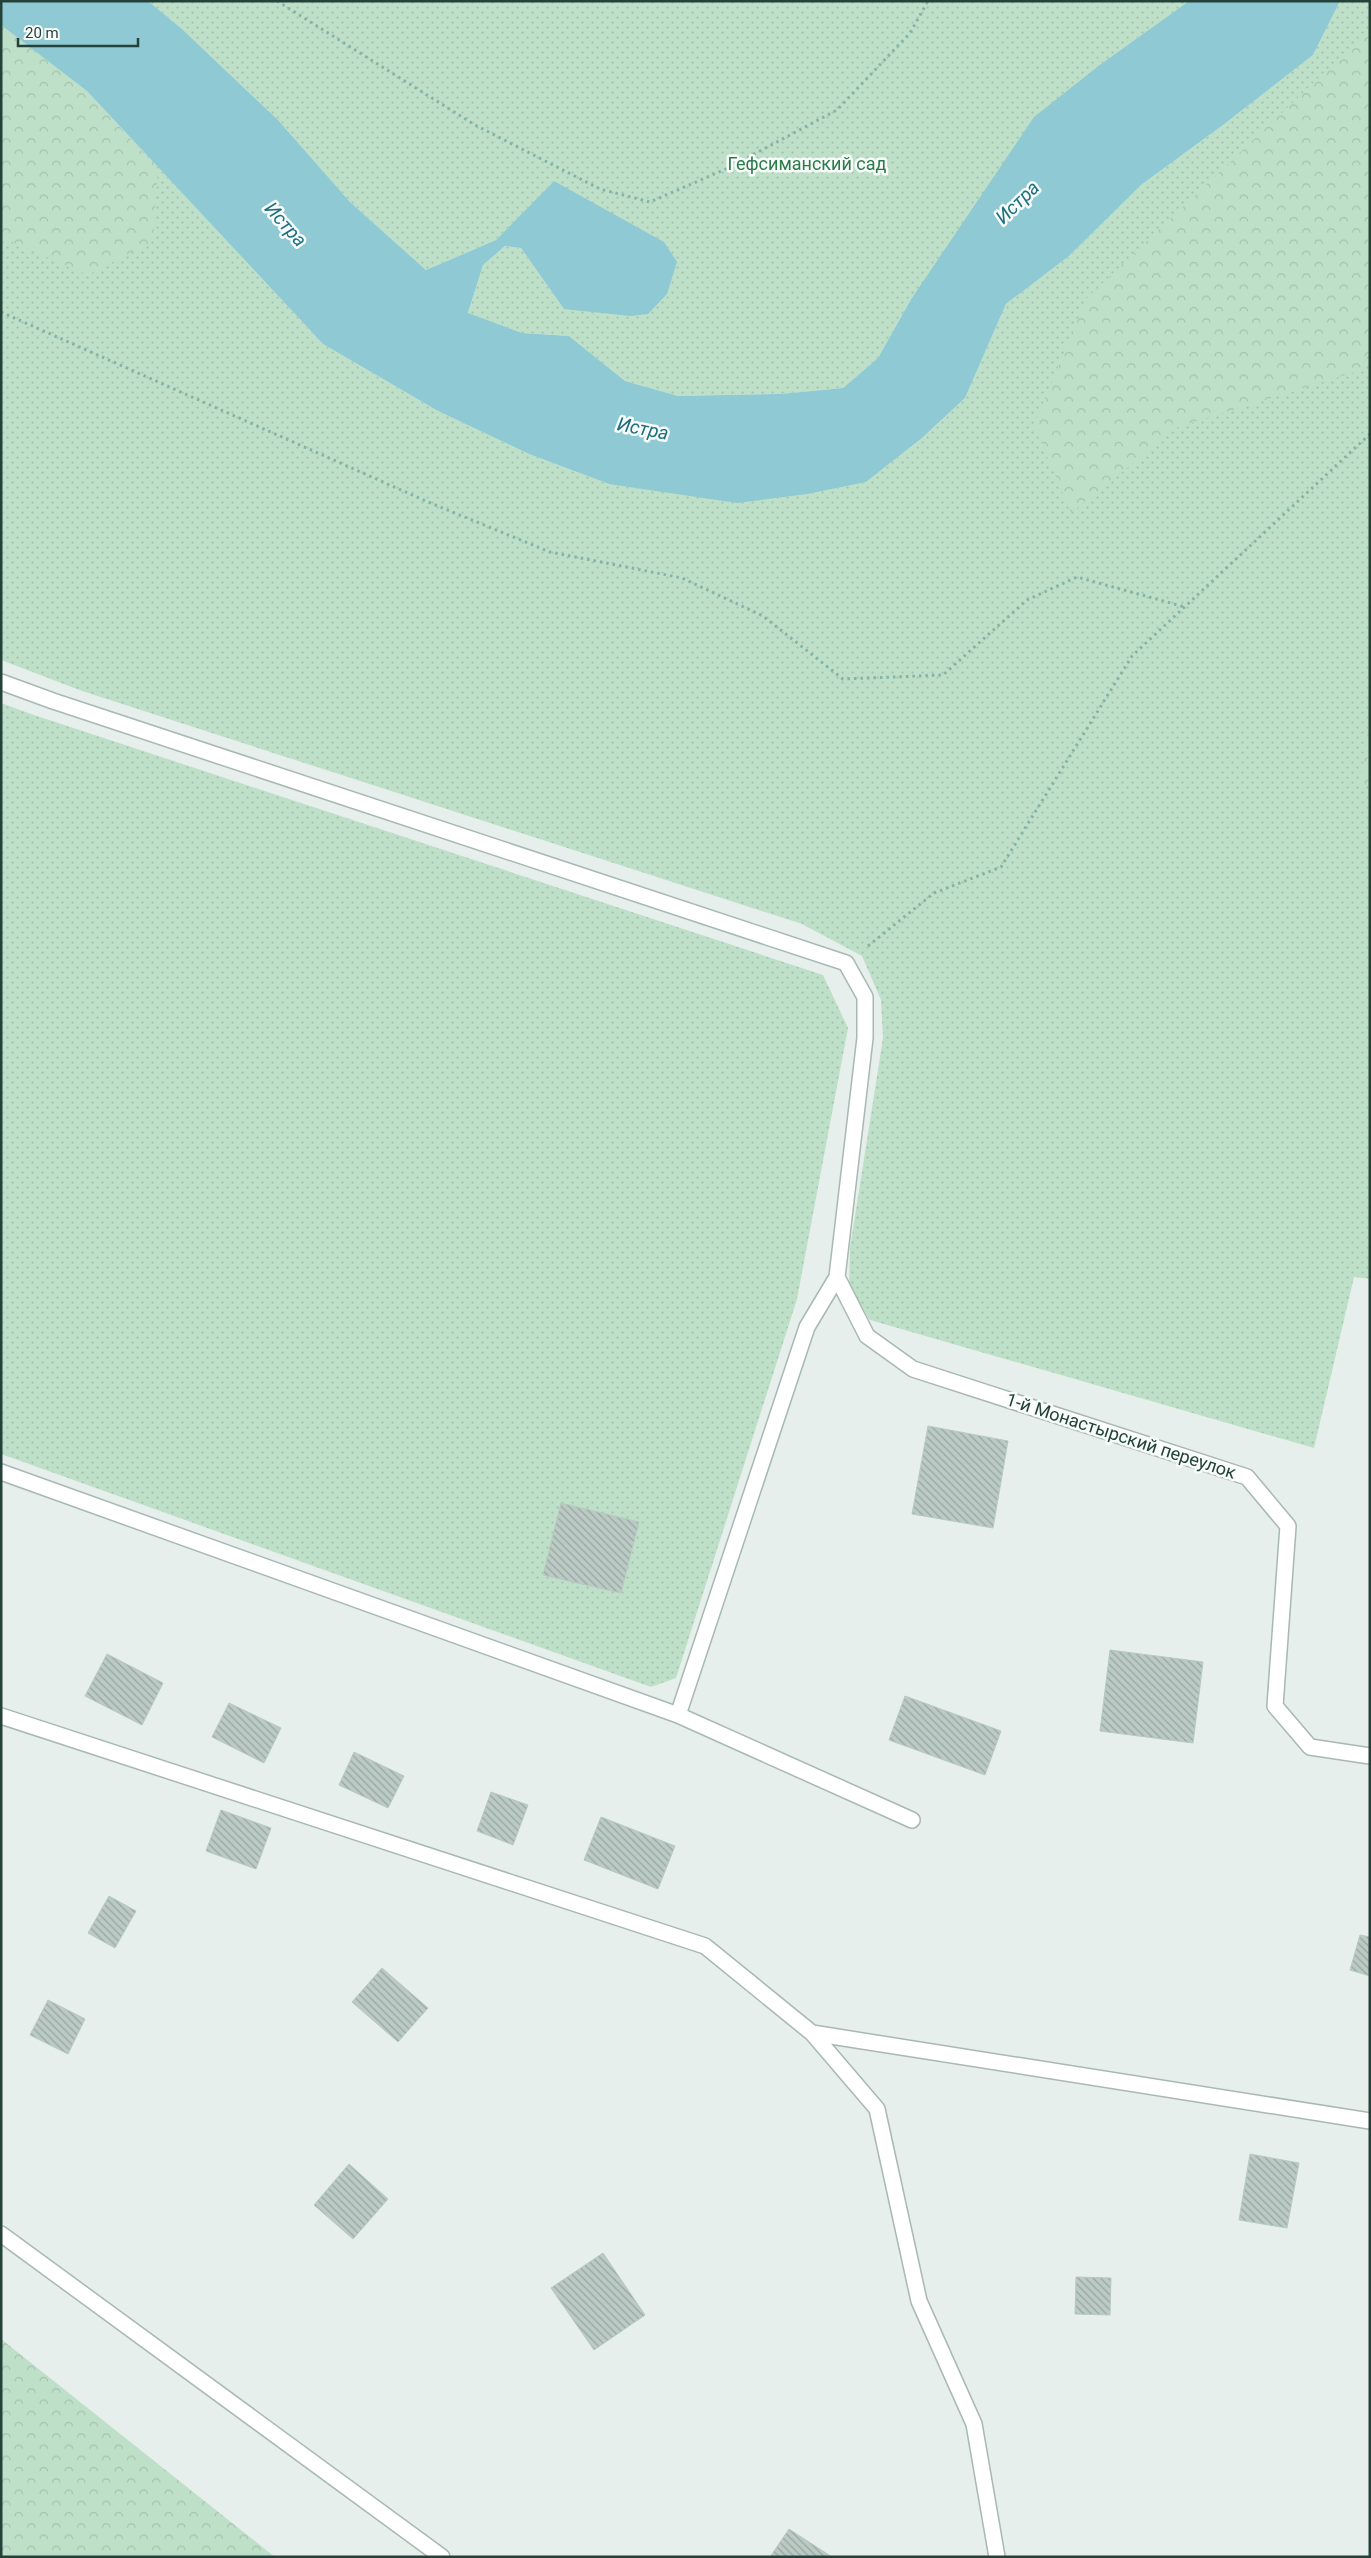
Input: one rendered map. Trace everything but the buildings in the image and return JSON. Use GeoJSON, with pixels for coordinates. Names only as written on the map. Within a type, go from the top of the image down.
{"type":"FeatureCollection","features":[{"type":"Feature","properties":{"kind":"street"},"geometry":{"type":"LineString","coordinates":[[1,682],[53,701],[846,964],[865,997],[865,1038],[838,1277],[807,1327],[678,1715]]}},
{"type":"Feature","properties":{"kind":"street","name":"1-й Монастырский переулок"},"geometry":{"type":"LineString","coordinates":[[838,1277],[867,1336],[913,1369],[1247,1476],[1288,1526],[1276,1706],[1310,1747],[1370,1756]]}},
{"type":"Feature","properties":{"kind":"street"},"geometry":{"type":"LineString","coordinates":[[1,1472],[678,1715],[912,1820]]}},
{"type":"Feature","properties":{"kind":"street"},"geometry":{"type":"LineString","coordinates":[[1,1716],[705,1946],[812,2033],[877,2108],[919,2301],[974,2424],[998,2557]]}},
{"type":"Feature","properties":{"kind":"street"},"geometry":{"type":"LineString","coordinates":[[812,2033],[1370,2121]]}},
{"type":"Feature","properties":{"kind":"street"},"geometry":{"type":"LineString","coordinates":[[1,2234],[442,2557]]}},
{"type":"Feature","properties":{"kind":"path"},"geometry":{"type":"LineString","coordinates":[[277,1],[475,125],[600,189],[650,202],[728,168],[837,110],[910,33],[928,1]]}},
{"type":"Feature","properties":{"kind":"path"},"geometry":{"type":"LineString","coordinates":[[1,312],[428,502],[550,552],[682,578],[763,616],[842,679],[943,675],[1027,600],[1077,577],[1185,607]]}},
{"type":"Feature","properties":{"kind":"path"},"geometry":{"type":"LineString","coordinates":[[846,964],[934,893],[1001,867],[1132,656],[1370,434]]}},
{"type":"Feature","properties":{"kind":"green space","name":"Гефсиманский сад"},"geometry":{"type":"Polygon","coordinates":[[[148,1],[1189,1],[1101,64],[910,301],[878,358],[843,388],[780,394],[678,396],[625,381],[569,336],[522,333],[468,314],[483,265],[505,246],[521,248],[564,309],[554,181],[496,240],[426,270],[350,202],[278,120],[182,29],[148,1]]]}},
{"type":"Feature","properties":{"kind":"green space"},"geometry":{"type":"Polygon","coordinates":[[[1340,1],[1370,1],[1370,1279],[1354,1277],[1314,1448],[870,1320],[849,1286],[850,1248],[883,1038],[881,1000],[862,956],[802,924],[82,691],[1,660],[1,25],[87,91],[323,344],[438,411],[529,454],[609,484],[866,482],[922,438],[965,398],[1006,304],[1069,256],[1141,185],[1223,125],[1313,55],[1340,1]]]}},
{"type":"Feature","properties":{"kind":"green space"},"geometry":{"type":"Polygon","coordinates":[[[1,25],[87,91],[158,169],[153,241],[88,275],[1,237],[1,25]]]}},
{"type":"Feature","properties":{"kind":"green space"},"geometry":{"type":"Polygon","coordinates":[[[1370,29],[1370,353],[1358,371],[1178,427],[1071,513],[1034,425],[1087,298],[1370,29]]]}},
{"type":"Feature","properties":{"kind":"green space"},"geometry":{"type":"Polygon","coordinates":[[[1,703],[823,975],[848,1028],[797,1299],[676,1678],[651,1687],[1,1454],[1,703]]]}},
{"type":"Feature","properties":{"kind":"green space"},"geometry":{"type":"Polygon","coordinates":[[[1369,722],[1370,782],[1360,788],[1369,722]]]}},
{"type":"Feature","properties":{"kind":"green space"},"geometry":{"type":"Polygon","coordinates":[[[1,2339],[275,2557],[1,2557],[1,2339]]]}},
{"type":"Feature","properties":{"kind":"water","name":"Истра"},"geometry":{"type":"Polygon","coordinates":[[[1,1],[148,1],[182,29],[278,120],[350,202],[426,270],[496,240],[554,181],[664,242],[677,262],[667,294],[648,314],[630,316],[564,309],[521,248],[505,246],[483,265],[468,313],[522,333],[569,336],[625,381],[678,396],[780,394],[843,388],[878,358],[910,301],[1034,117],[1101,64],[1189,1],[1340,1],[1313,55],[1223,125],[1141,185],[1069,256],[1006,304],[965,398],[922,438],[866,482],[807,494],[737,503],[609,484],[529,454],[438,411],[323,344],[87,91],[1,25],[1,1]]]}}]}
